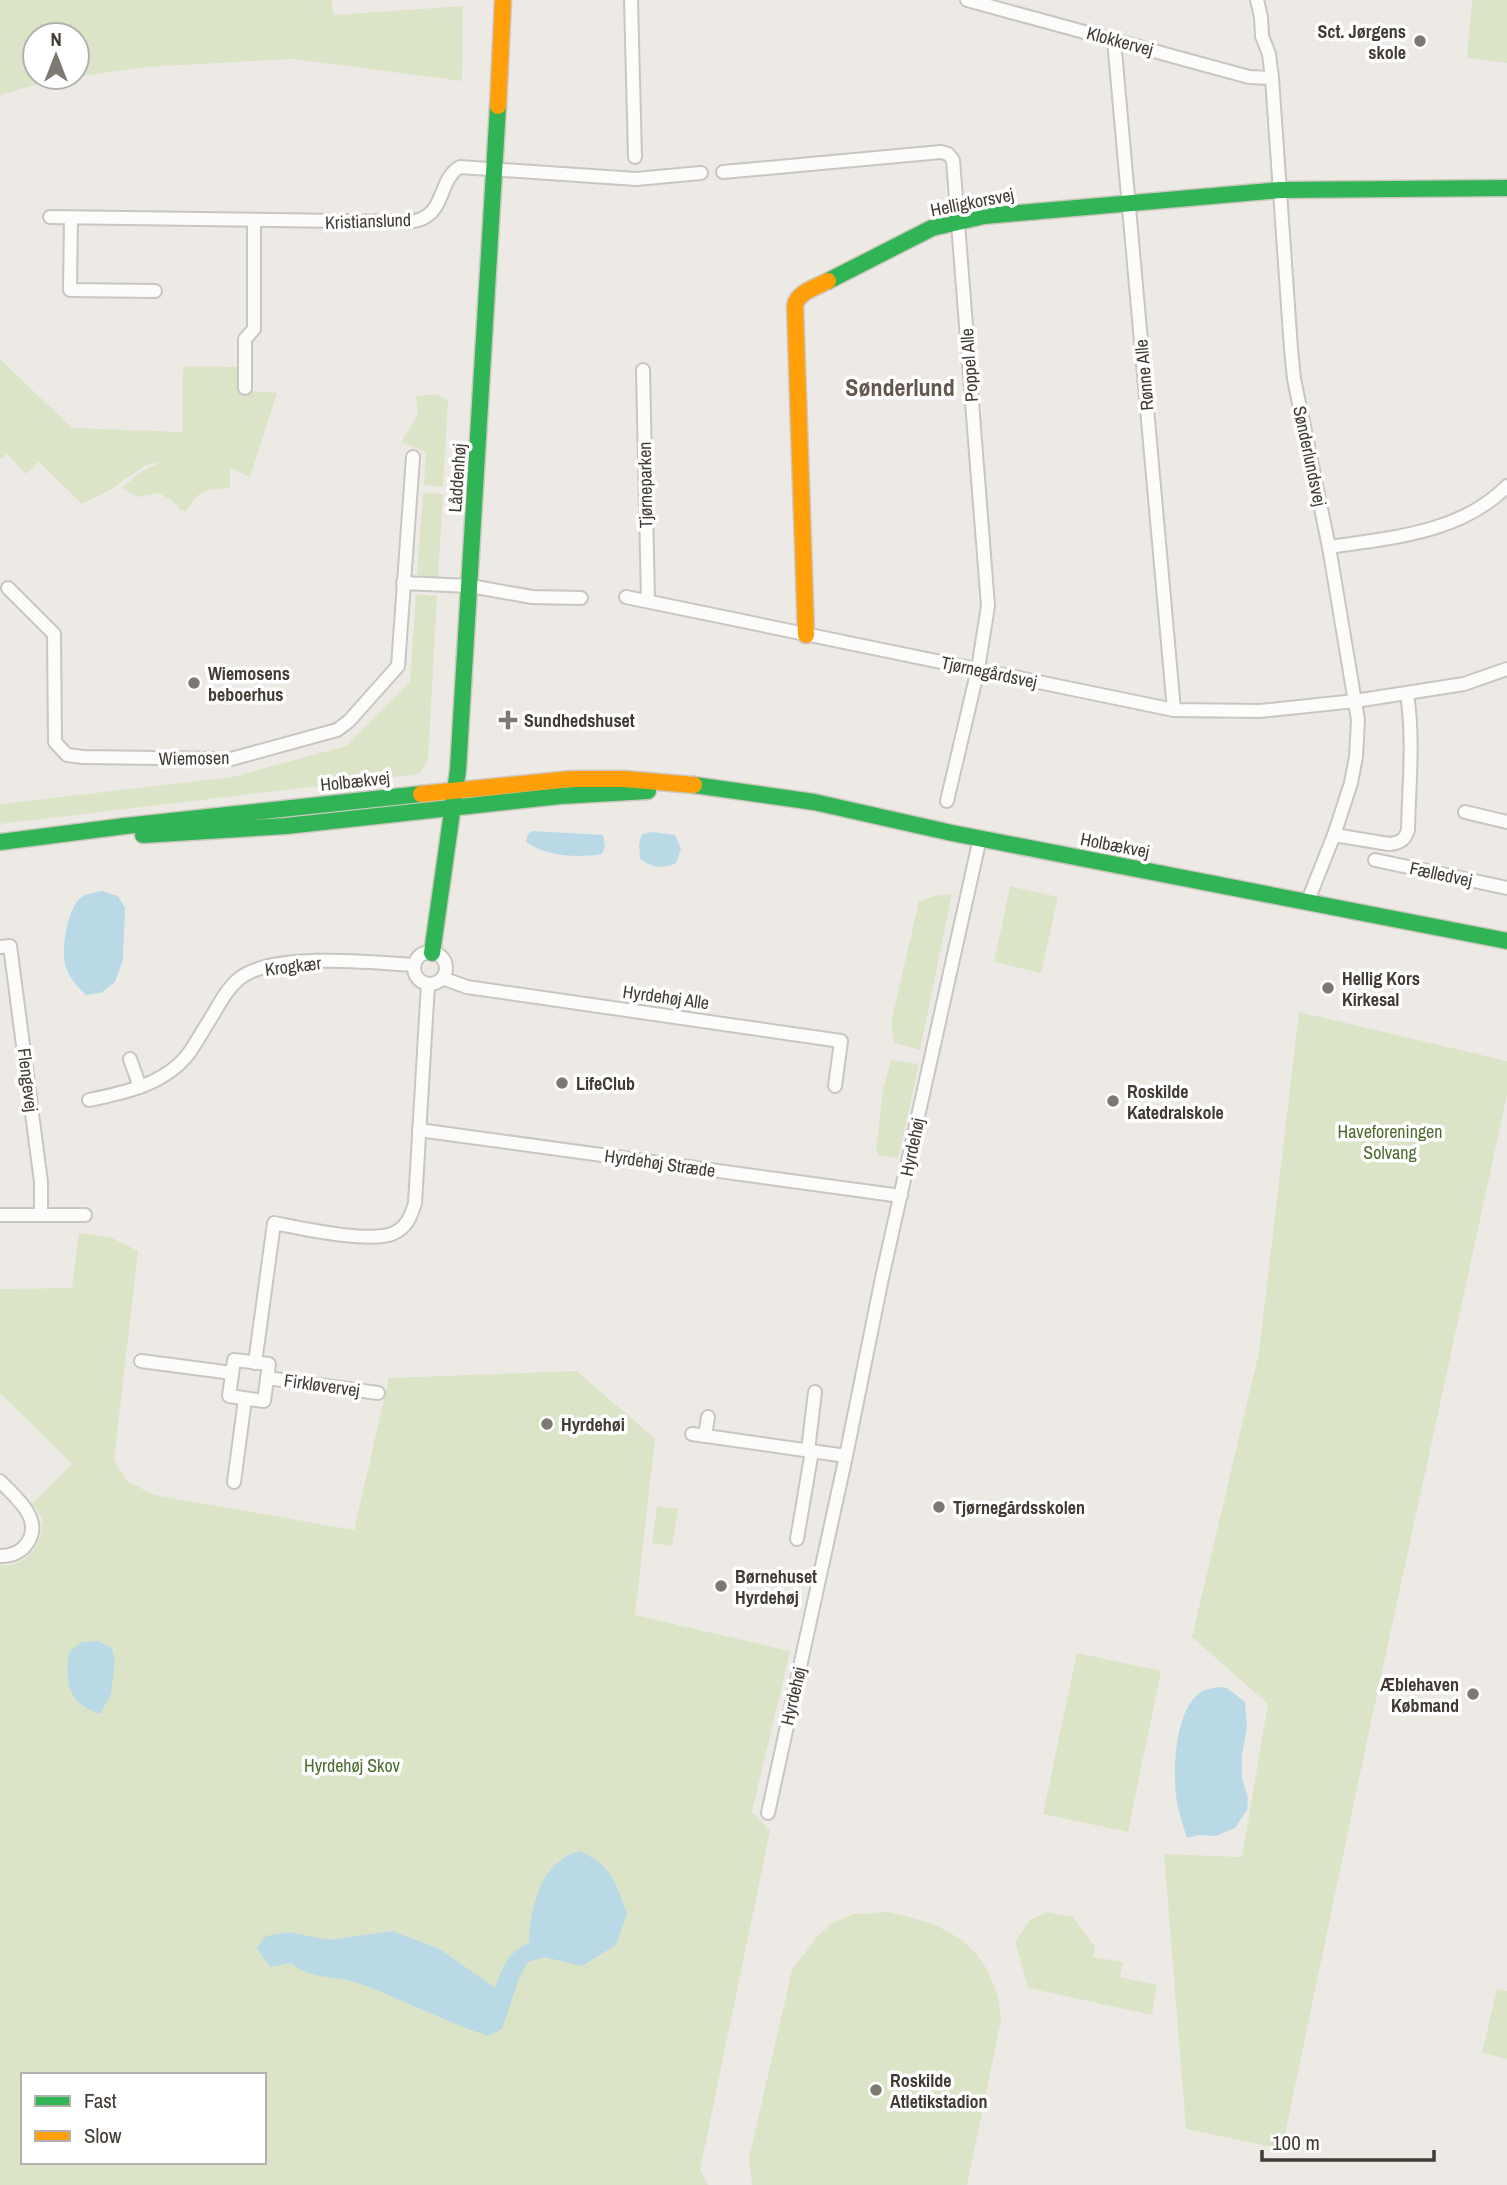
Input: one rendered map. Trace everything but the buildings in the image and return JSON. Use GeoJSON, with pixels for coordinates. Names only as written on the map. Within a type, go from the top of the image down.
{"type":"FeatureCollection","features":[{"type":"Feature","properties":{"kind":"street","name":"Låddenhøj"},"geometry":{"type":"LineString","coordinates":[[453,807],[459,758],[470,586],[495,169],[502,0]]}},
{"type":"Feature","properties":{"kind":"street"},"geometry":{"type":"LineString","coordinates":[[631,0],[635,157]]}},
{"type":"Feature","properties":{"kind":"street","name":"Klokkervej"},"geometry":{"type":"LineString","coordinates":[[967,0],[1011,6],[1114,40],[1249,76],[1272,78]]}},
{"type":"Feature","properties":{"kind":"street","name":"Sønderlundsvej"},"geometry":{"type":"LineString","coordinates":[[1257,0],[1272,78],[1294,379],[1329,547],[1358,720],[1351,783],[1307,903]]}},
{"type":"Feature","properties":{"kind":"street","name":"Rønne Alle"},"geometry":{"type":"LineString","coordinates":[[1114,40],[1174,710]]}},
{"type":"Feature","properties":{"kind":"street","name":"Poppel Alle"},"geometry":{"type":"LineString","coordinates":[[723,172],[941,152],[948,154],[953,160],[988,606],[978,669],[947,801]]}},
{"type":"Feature","properties":{"kind":"street","name":"Kristianslund"},"geometry":{"type":"LineString","coordinates":[[50,217],[409,222],[426,217],[436,208],[452,173],[457,169],[495,169]]}},
{"type":"Feature","properties":{"kind":"street"},"geometry":{"type":"LineString","coordinates":[[495,169],[636,179],[701,173]]}},
{"type":"Feature","properties":{"kind":"street","name":"Helligkorsvej"},"geometry":{"type":"LineString","coordinates":[[806,635],[796,300],[800,296],[932,228],[994,215],[1280,190],[1507,188]]}},
{"type":"Feature","properties":{"kind":"street"},"geometry":{"type":"LineString","coordinates":[[71,218],[70,290],[155,291]]}},
{"type":"Feature","properties":{"kind":"street"},"geometry":{"type":"LineString","coordinates":[[244,388],[245,339],[254,329],[254,221]]}},
{"type":"Feature","properties":{"kind":"street","name":"Tjørneparken"},"geometry":{"type":"LineString","coordinates":[[643,370],[648,600]]}},
{"type":"Feature","properties":{"kind":"street","name":"Wiemosen"},"geometry":{"type":"LineString","coordinates":[[8,587],[54,634],[55,741],[67,755],[231,759],[337,730],[349,722],[398,666],[413,457]]}},
{"type":"Feature","properties":{"kind":"street"},"geometry":{"type":"LineString","coordinates":[[1329,547],[1405,536],[1440,526],[1472,513],[1507,486]]}},
{"type":"Feature","properties":{"kind":"street"},"geometry":{"type":"LineString","coordinates":[[403,583],[470,586],[532,597],[581,598]]}},
{"type":"Feature","properties":{"kind":"street","name":"Tjørnegårdsvej"},"geometry":{"type":"LineString","coordinates":[[626,597],[1174,710],[1260,711],[1355,701],[1464,684],[1507,669]]}},
{"type":"Feature","properties":{"kind":"street"},"geometry":{"type":"LineString","coordinates":[[1334,835],[1389,844],[1398,844],[1405,838],[1408,830],[1411,750],[1407,694]]}},
{"type":"Feature","properties":{"kind":"street","name":"Holbækvej"},"geometry":{"type":"LineString","coordinates":[[0,843],[125,826],[455,790],[576,779],[624,779],[715,787],[814,802],[980,838],[1507,941]]}},
{"type":"Feature","properties":{"kind":"street","name":"Holbækvej"},"geometry":{"type":"LineString","coordinates":[[0,843],[286,826],[560,796],[715,787]]}},
{"type":"Feature","properties":{"kind":"street"},"geometry":{"type":"LineString","coordinates":[[432,953],[453,807]]}},
{"type":"Feature","properties":{"kind":"street"},"geometry":{"type":"LineString","coordinates":[[1465,812],[1507,822]]}},
{"type":"Feature","properties":{"kind":"street","name":"Hyrdehøj"},"geometry":{"type":"LineString","coordinates":[[768,1813],[980,838]]}},
{"type":"Feature","properties":{"kind":"street","name":"Fælledvej"},"geometry":{"type":"LineString","coordinates":[[1375,860],[1507,888]]}},
{"type":"Feature","properties":{"kind":"street","name":"Flengevej"},"geometry":{"type":"LineString","coordinates":[[5,947],[41,1182],[41,1214]]}},
{"type":"Feature","properties":{"kind":"street"},"geometry":{"type":"LineString","coordinates":[[432,953],[442,958],[445,973],[434,984],[423,983],[416,975],[414,965],[421,955],[432,953]]}},
{"type":"Feature","properties":{"kind":"street","name":"Krogkær"},"geometry":{"type":"LineString","coordinates":[[89,1100],[140,1087],[160,1078],[188,1055],[228,991],[240,978],[253,971],[287,963],[340,961],[414,965]]}},
{"type":"Feature","properties":{"kind":"street","name":"Hyrdehøj Alle"},"geometry":{"type":"LineString","coordinates":[[442,978],[467,987],[841,1041],[835,1086]]}},
{"type":"Feature","properties":{"kind":"street"},"geometry":{"type":"LineString","coordinates":[[234,1482],[245,1399],[229,1396],[234,1360],[256,1363],[274,1223],[374,1238],[392,1234],[410,1219],[415,1203],[429,984]]}},
{"type":"Feature","properties":{"kind":"street"},"geometry":{"type":"LineString","coordinates":[[130,1059],[140,1087]]}},
{"type":"Feature","properties":{"kind":"street","name":"Hyrdehøj Stræde"},"geometry":{"type":"LineString","coordinates":[[419,1130],[901,1196]]}},
{"type":"Feature","properties":{"kind":"street"},"geometry":{"type":"LineString","coordinates":[[0,1214],[85,1215]]}},
{"type":"Feature","properties":{"kind":"street"},"geometry":{"type":"LineString","coordinates":[[141,1361],[232,1373]]}},
{"type":"Feature","properties":{"kind":"street","name":"Firkløvervej"},"geometry":{"type":"LineString","coordinates":[[245,1399],[264,1401],[269,1364],[256,1363]]}},
{"type":"Feature","properties":{"kind":"street","name":"Firkløvervej"},"geometry":{"type":"LineString","coordinates":[[267,1378],[378,1393]]}},
{"type":"Feature","properties":{"kind":"street"},"geometry":{"type":"LineString","coordinates":[[797,1539],[806,1494],[815,1392]]}},
{"type":"Feature","properties":{"kind":"street"},"geometry":{"type":"LineString","coordinates":[[708,1417],[698,1435],[846,1456]]}},
{"type":"Feature","properties":{"kind":"street"},"geometry":{"type":"LineString","coordinates":[[0,1481],[26,1508],[33,1527],[27,1545],[19,1552],[0,1556]]}},
{"type":"Feature","properties":{"kind":"green space"},"geometry":{"type":"Polygon","coordinates":[[[0,0],[331,0],[334,15],[463,6],[462,81],[293,59],[144,67],[91,75],[91,21],[21,21],[21,89],[0,95],[0,0]]]}},
{"type":"Feature","properties":{"kind":"green space"},"geometry":{"type":"Polygon","coordinates":[[[1472,0],[1507,0],[1507,63],[1467,58],[1472,0]]]}},
{"type":"Feature","properties":{"kind":"green space"},"geometry":{"type":"Polygon","coordinates":[[[0,359],[72,428],[182,432],[183,366],[237,367],[239,390],[277,393],[250,477],[230,468],[230,488],[204,492],[186,511],[180,510],[174,502],[159,493],[137,497],[122,488],[139,473],[162,461],[146,465],[108,491],[82,504],[39,462],[26,474],[7,454],[0,459],[0,359]]]}},
{"type":"Feature","properties":{"kind":"green space"},"geometry":{"type":"Polygon","coordinates":[[[438,394],[448,401],[443,487],[424,485],[426,452],[401,442],[418,415],[416,396],[438,394]]]}},
{"type":"Feature","properties":{"kind":"green space"},"geometry":{"type":"Polygon","coordinates":[[[423,493],[443,494],[438,578],[417,575],[423,493]]]}},
{"type":"Feature","properties":{"kind":"green space"},"geometry":{"type":"Polygon","coordinates":[[[416,594],[437,596],[428,761],[419,774],[0,824],[0,804],[232,777],[346,746],[410,682],[416,594]]]}},
{"type":"Feature","properties":{"kind":"green space"},"geometry":{"type":"Polygon","coordinates":[[[1010,886],[1058,897],[1041,973],[994,962],[1010,886]]]}},
{"type":"Feature","properties":{"kind":"green space"},"geometry":{"type":"Polygon","coordinates":[[[952,894],[920,1050],[894,1043],[891,1023],[919,901],[952,894]]]}},
{"type":"Feature","properties":{"kind":"green space","name":"Haveforeningen Solvang"},"geometry":{"type":"Polygon","coordinates":[[[1299,1012],[1507,1061],[1507,1095],[1365,1750],[1282,2149],[1186,2129],[1164,1854],[1242,1857],[1268,1704],[1192,1637],[1259,1352],[1299,1012]]]}},
{"type":"Feature","properties":{"kind":"green space"},"geometry":{"type":"Polygon","coordinates":[[[891,1060],[919,1064],[898,1158],[879,1155],[876,1149],[883,1090],[891,1060]]]}},
{"type":"Feature","properties":{"kind":"green space","name":"Hyrdehøj Skov"},"geometry":{"type":"Polygon","coordinates":[[[79,1233],[110,1237],[138,1251],[114,1460],[127,1481],[154,1495],[354,1530],[389,1378],[577,1371],[655,1439],[635,1615],[790,1651],[752,1812],[770,1831],[700,2170],[708,2185],[0,2185],[0,1565],[18,1562],[33,1551],[40,1537],[42,1517],[32,1504],[72,1464],[0,1393],[0,1289],[72,1288],[79,1233]]]}},
{"type":"Feature","properties":{"kind":"green space"},"geometry":{"type":"Polygon","coordinates":[[[657,1506],[678,1509],[672,1546],[652,1543],[657,1506]]]}},
{"type":"Feature","properties":{"kind":"green space"},"geometry":{"type":"Polygon","coordinates":[[[1077,1653],[1161,1671],[1128,1832],[1043,1814],[1077,1653]]]}},
{"type":"Feature","properties":{"kind":"green space","name":"Roskilde Atletikstadion"},"geometry":{"type":"Polygon","coordinates":[[[889,1912],[925,1922],[956,1936],[981,1960],[998,1997],[1001,2021],[967,2185],[752,2185],[749,2158],[792,1970],[817,1937],[832,1923],[854,1914],[889,1912]]]}},
{"type":"Feature","properties":{"kind":"green space"},"geometry":{"type":"Polygon","coordinates":[[[1047,1912],[1073,1917],[1095,1947],[1093,1957],[1123,1962],[1120,1977],[1157,1985],[1152,2015],[1028,1988],[1015,1941],[1030,1920],[1047,1912]]]}},
{"type":"Feature","properties":{"kind":"green space"},"geometry":{"type":"Polygon","coordinates":[[[1497,1989],[1507,1991],[1507,2059],[1482,2053],[1497,1989]]]}},
{"type":"Feature","properties":{"kind":"water"},"geometry":{"type":"Polygon","coordinates":[[[532,831],[603,835],[605,846],[602,854],[583,856],[543,851],[526,842],[532,831]]]}},
{"type":"Feature","properties":{"kind":"water"},"geometry":{"type":"Polygon","coordinates":[[[653,832],[675,835],[681,849],[676,863],[657,867],[640,859],[639,844],[642,834],[653,832]]]}},
{"type":"Feature","properties":{"kind":"water"},"geometry":{"type":"Polygon","coordinates":[[[102,891],[118,896],[125,908],[123,960],[115,982],[101,993],[86,995],[66,968],[66,928],[79,900],[85,895],[102,891]]]}},
{"type":"Feature","properties":{"kind":"water"},"geometry":{"type":"Polygon","coordinates":[[[98,1641],[112,1648],[115,1661],[111,1694],[100,1714],[75,1698],[68,1682],[69,1652],[82,1642],[98,1641]]]}},
{"type":"Feature","properties":{"kind":"water"},"geometry":{"type":"Polygon","coordinates":[[[1227,1688],[1245,1702],[1247,1728],[1242,1755],[1242,1778],[1248,1798],[1247,1810],[1235,1828],[1216,1836],[1199,1835],[1187,1838],[1176,1795],[1178,1738],[1186,1711],[1193,1699],[1202,1691],[1227,1688]]]}},
{"type":"Feature","properties":{"kind":"water"},"geometry":{"type":"Polygon","coordinates":[[[580,1851],[606,1869],[627,1913],[616,1945],[582,1966],[544,1957],[528,1962],[519,1978],[502,2029],[488,2036],[358,1983],[314,1975],[291,1963],[271,1967],[257,1948],[266,1936],[289,1932],[329,1940],[392,1931],[440,1949],[495,1988],[507,1961],[529,1943],[535,1901],[547,1875],[566,1856],[580,1851]]]}},
{"type":"Feature","properties":{"kind":"traffic: fast"},"geometry":{"type":"LineString","coordinates":[[432,953],[458,770],[498,106]]}},
{"type":"Feature","properties":{"kind":"traffic: fast"},"geometry":{"type":"LineString","coordinates":[[828,281],[932,228],[984,216],[1280,190],[1507,188]]}},
{"type":"Feature","properties":{"kind":"traffic: fast"},"geometry":{"type":"LineString","coordinates":[[694,785],[814,802],[952,833],[1507,941]]}},
{"type":"Feature","properties":{"kind":"traffic: fast"},"geometry":{"type":"LineString","coordinates":[[143,835],[286,826],[560,796],[648,791]]}},
{"type":"Feature","properties":{"kind":"traffic: fast"},"geometry":{"type":"LineString","coordinates":[[0,842],[421,794]]}},
{"type":"Feature","properties":{"kind":"traffic: slow"},"geometry":{"type":"LineString","coordinates":[[498,106],[503,0]]}},
{"type":"Feature","properties":{"kind":"traffic: slow"},"geometry":{"type":"LineString","coordinates":[[806,635],[795,306],[799,297],[828,281]]}},
{"type":"Feature","properties":{"kind":"traffic: slow"},"geometry":{"type":"LineString","coordinates":[[421,794],[571,779],[624,779],[694,785]]}},
{"type":"Feature","properties":{"kind":"place","name":"Sct. Jørgens skole"},"geometry":{"type":"Point","coordinates":[1420,41]}},
{"type":"Feature","properties":{"kind":"place","name":"Wiemosens beboerhus"},"geometry":{"type":"Point","coordinates":[194,683]}},
{"type":"Feature","properties":{"kind":"place","name":"Sundhedshuset"},"geometry":{"type":"Point","coordinates":[508,720]}},
{"type":"Feature","properties":{"kind":"place","name":"Hellig Kors Kirkesal"},"geometry":{"type":"Point","coordinates":[1328,988]}},
{"type":"Feature","properties":{"kind":"place","name":"LifeClub"},"geometry":{"type":"Point","coordinates":[562,1083]}},
{"type":"Feature","properties":{"kind":"place","name":"Roskilde Katedralskole"},"geometry":{"type":"Point","coordinates":[1113,1101]}},
{"type":"Feature","properties":{"kind":"place","name":"Hyrdehøi"},"geometry":{"type":"Point","coordinates":[547,1424]}},
{"type":"Feature","properties":{"kind":"place","name":"Tjørnegårdsskolen"},"geometry":{"type":"Point","coordinates":[939,1507]}},
{"type":"Feature","properties":{"kind":"place","name":"Børnehuset Hyrdehøj"},"geometry":{"type":"Point","coordinates":[721,1586]}},
{"type":"Feature","properties":{"kind":"place","name":"Æblehaven Købmand"},"geometry":{"type":"Point","coordinates":[1473,1694]}},
{"type":"Feature","properties":{"kind":"place","name":"Roskilde Atletikstadion"},"geometry":{"type":"Point","coordinates":[876,2090]}},
{"type":"Feature","properties":{"kind":"district","name":"Sønderlund"},"geometry":{"type":"Point","coordinates":[900,387]}}]}
